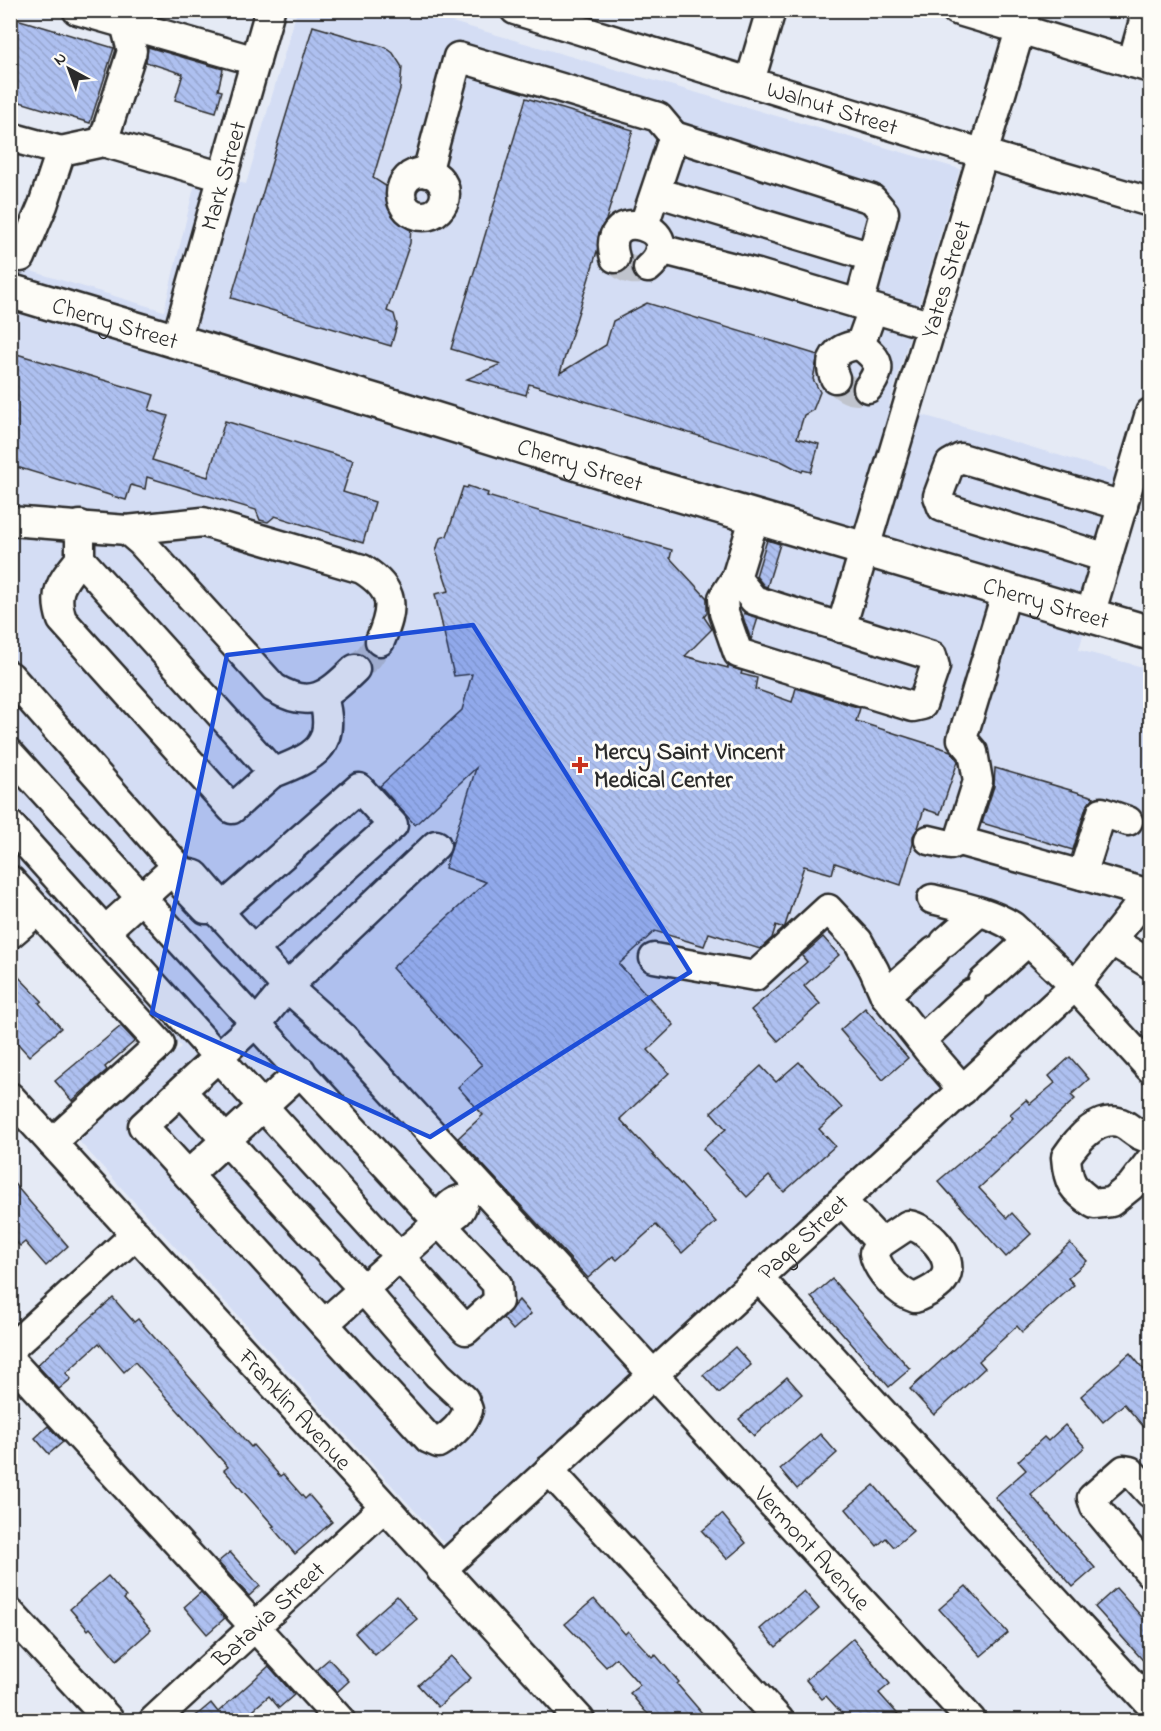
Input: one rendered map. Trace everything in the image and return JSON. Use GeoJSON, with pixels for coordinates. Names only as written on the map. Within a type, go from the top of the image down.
{"type":"FeatureCollection","features":[{"type":"Feature","properties":{"kind":"main road","name":"Cherry Street"},"geometry":{"type":"LineString","coordinates":[[10,291],[1150,633]]}},
{"type":"Feature","properties":{"kind":"street"},"geometry":{"type":"LineString","coordinates":[[77,10],[256,61]]}},
{"type":"Feature","properties":{"kind":"street","name":"Mark Street"},"geometry":{"type":"LineString","coordinates":[[176,341],[270,10]]}},
{"type":"Feature","properties":{"kind":"street"},"geometry":{"type":"LineString","coordinates":[[750,81],[771,10]]}},
{"type":"Feature","properties":{"kind":"street"},"geometry":{"type":"LineString","coordinates":[[956,10],[1023,20],[1141,65],[1147,10]]}},
{"type":"Feature","properties":{"kind":"street","name":"Walnut Street"},"geometry":{"type":"LineString","coordinates":[[520,11],[984,154],[1150,202]]}},
{"type":"Feature","properties":{"kind":"street","name":"Yates Street"},"geometry":{"type":"LineString","coordinates":[[841,628],[1023,20]]}},
{"type":"Feature","properties":{"kind":"street"},"geometry":{"type":"LineString","coordinates":[[103,142],[132,51],[125,24]]}},
{"type":"Feature","properties":{"kind":"street"},"geometry":{"type":"LineString","coordinates":[[427,173],[458,57],[658,117],[674,136],[872,200],[884,213],[872,257],[860,345]]}},
{"type":"Feature","properties":{"kind":"street"},"geometry":{"type":"LineString","coordinates":[[644,225],[674,136]]}},
{"type":"Feature","properties":{"kind":"street"},"geometry":{"type":"LineString","coordinates":[[10,137],[61,151],[103,142],[223,177]]}},
{"type":"Feature","properties":{"kind":"street"},"geometry":{"type":"LineString","coordinates":[[10,286],[16,256],[44,205],[61,151]]}},
{"type":"Feature","properties":{"kind":"street"},"geometry":{"type":"LineString","coordinates":[[427,173],[436,176],[441,181],[445,195],[455,204],[421,216],[414,214],[404,204],[402,189],[405,183],[416,174],[427,173]]}},
{"type":"Feature","properties":{"kind":"street"},"geometry":{"type":"LineString","coordinates":[[656,192],[872,257]]}},
{"type":"Feature","properties":{"kind":"street"},"geometry":{"type":"LineString","coordinates":[[615,258],[612,250],[616,235],[628,225],[644,225],[656,235],[654,258],[758,274],[932,326]]}},
{"type":"Feature","properties":{"kind":"street"},"geometry":{"type":"LineString","coordinates":[[834,378],[831,369],[833,360],[840,351],[850,346],[860,345],[871,353],[878,369],[876,378],[868,388]]}},
{"type":"Feature","properties":{"kind":"street"},"geometry":{"type":"LineString","coordinates":[[1090,615],[1123,506],[1141,478],[1150,414]]}},
{"type":"Feature","properties":{"kind":"street"},"geometry":{"type":"LineString","coordinates":[[1107,558],[942,507],[938,496],[950,464],[961,458],[1123,506]]}},
{"type":"Feature","properties":{"kind":"street"},"geometry":{"type":"LineString","coordinates":[[736,578],[754,600],[932,656],[935,667],[922,705],[913,707],[738,653],[724,613],[723,598],[736,578],[754,516]]}},
{"type":"Feature","properties":{"kind":"street"},"geometry":{"type":"LineString","coordinates":[[10,521],[127,530],[203,522],[362,569],[378,579],[388,597],[390,616],[380,641]]}},
{"type":"Feature","properties":{"kind":"street"},"geometry":{"type":"LineString","coordinates":[[80,525],[80,559],[60,585],[57,604],[62,620],[232,809],[271,774],[318,750],[329,732],[328,715],[323,697]]}},
{"type":"Feature","properties":{"kind":"street"},"geometry":{"type":"LineString","coordinates":[[127,530],[141,542],[274,688],[289,697],[298,699],[323,697],[355,669]]}},
{"type":"Feature","properties":{"kind":"street"},"geometry":{"type":"LineString","coordinates":[[80,559],[262,759],[271,774]]}},
{"type":"Feature","properties":{"kind":"street"},"geometry":{"type":"LineString","coordinates":[[959,841],[978,781],[973,752],[962,739],[1008,591]]}},
{"type":"Feature","properties":{"kind":"street"},"geometry":{"type":"LineString","coordinates":[[728,624],[754,600]]}},
{"type":"Feature","properties":{"kind":"street"},"geometry":{"type":"LineString","coordinates":[[10,676],[179,869],[142,897],[105,931]]}},
{"type":"Feature","properties":{"kind":"street"},"geometry":{"type":"LineString","coordinates":[[10,754],[441,1220],[497,1284],[498,1301],[466,1330],[10,825]]}},
{"type":"Feature","properties":{"kind":"street"},"geometry":{"type":"LineString","coordinates":[[217,910],[359,788],[393,825],[253,950]]}},
{"type":"Feature","properties":{"kind":"street"},"geometry":{"type":"LineString","coordinates":[[1082,875],[1102,812],[1128,821]]}},
{"type":"Feature","properties":{"kind":"street"},"geometry":{"type":"LineString","coordinates":[[929,840],[950,845],[959,841],[1150,893]]}},
{"type":"Feature","properties":{"kind":"street"},"geometry":{"type":"LineString","coordinates":[[181,1091],[363,1289],[438,1375],[464,1399],[468,1410],[464,1420],[446,1438],[438,1443],[429,1438],[143,1126],[181,1091],[218,1057],[256,1022],[287,987],[436,845]]}},
{"type":"Feature","properties":{"kind":"street","name":"Vermont Avenue"},"geometry":{"type":"LineString","coordinates":[[179,869],[184,886],[206,909],[217,910],[287,987],[342,1036],[472,1192],[654,1374],[972,1720]]}},
{"type":"Feature","properties":{"kind":"street"},"geometry":{"type":"LineString","coordinates":[[10,880],[160,1044],[52,1143]]}},
{"type":"Feature","properties":{"kind":"street","name":"Page Street"},"geometry":{"type":"LineString","coordinates":[[441,1570],[1075,986],[1150,893]]}},
{"type":"Feature","properties":{"kind":"street"},"geometry":{"type":"LineString","coordinates":[[932,899],[1001,919],[1012,926],[1075,986],[1150,1068]]}},
{"type":"Feature","properties":{"kind":"street"},"geometry":{"type":"LineString","coordinates":[[654,958],[755,976],[828,909],[858,942],[885,996],[928,1051],[963,1090]]}},
{"type":"Feature","properties":{"kind":"street"},"geometry":{"type":"LineString","coordinates":[[10,934],[38,910]]}},
{"type":"Feature","properties":{"kind":"street"},"geometry":{"type":"LineString","coordinates":[[885,996],[979,912]]}},
{"type":"Feature","properties":{"kind":"street"},"geometry":{"type":"LineString","coordinates":[[921,1040],[1028,941]]}},
{"type":"Feature","properties":{"kind":"street"},"geometry":{"type":"LineString","coordinates":[[1112,941],[1150,964]]}},
{"type":"Feature","properties":{"kind":"street"},"geometry":{"type":"LineString","coordinates":[[188,1175],[301,1071]]}},
{"type":"Feature","properties":{"kind":"street","name":"Franklin Avenue"},"geometry":{"type":"LineString","coordinates":[[10,1097],[580,1720]]}},
{"type":"Feature","properties":{"kind":"street"},"geometry":{"type":"LineString","coordinates":[[1150,1138],[1140,1137],[1119,1122],[1108,1122],[1078,1139],[1066,1157],[1068,1179],[1076,1190],[1094,1204],[1111,1202],[1131,1186],[1150,1161]]}},
{"type":"Feature","properties":{"kind":"street"},"geometry":{"type":"LineString","coordinates":[[324,1324],[441,1220],[453,1218],[463,1209],[472,1192]]}},
{"type":"Feature","properties":{"kind":"street"},"geometry":{"type":"LineString","coordinates":[[842,1201],[881,1243]]}},
{"type":"Feature","properties":{"kind":"street"},"geometry":{"type":"LineString","coordinates":[[10,1349],[136,1234]]}},
{"type":"Feature","properties":{"kind":"street"},"geometry":{"type":"LineString","coordinates":[[759,1278],[1150,1704]]}},
{"type":"Feature","properties":{"kind":"street"},"geometry":{"type":"LineString","coordinates":[[10,1360],[340,1720]]}},
{"type":"Feature","properties":{"kind":"street"},"geometry":{"type":"LineString","coordinates":[[549,1470],[778,1720]]}},
{"type":"Feature","properties":{"kind":"street"},"geometry":{"type":"LineString","coordinates":[[1147,1561],[1095,1507],[1092,1498],[1124,1470],[1130,1471],[1150,1494]]}},
{"type":"Feature","properties":{"kind":"street","name":"Batavia Street"},"geometry":{"type":"LineString","coordinates":[[154,1720],[384,1507]]}},
{"type":"Feature","properties":{"kind":"street"},"geometry":{"type":"LineString","coordinates":[[10,1613],[109,1720]]}},
{"type":"Feature","properties":{"kind":"highlighted area"},"geometry":{"type":"Polygon","coordinates":[[[473,625],[690,972],[430,1137],[152,1013],[227,655],[473,625]]]}},
{"type":"Feature","properties":{"kind":"shaded area","name":"Mercy Saint Vincent Medical Center"},"geometry":{"type":"Polygon","coordinates":[[[297,11],[414,11],[960,169],[889,405],[1125,475],[1079,650],[1150,669],[1150,919],[1064,1020],[466,1567],[78,1140],[181,1047],[11,861],[11,265],[164,311],[198,171],[246,184],[297,11]]]}},
{"type":"Feature","properties":{"kind":"building"},"geometry":{"type":"Polygon","coordinates":[[[10,17],[114,48],[90,123],[10,99],[10,17]]]}},
{"type":"Feature","properties":{"kind":"building"},"geometry":{"type":"Polygon","coordinates":[[[313,26],[385,47],[393,53],[402,67],[400,89],[373,178],[389,188],[401,202],[411,226],[410,243],[387,311],[394,314],[397,325],[391,346],[231,298],[313,26]]]}},
{"type":"Feature","properties":{"kind":"building"},"geometry":{"type":"Polygon","coordinates":[[[148,47],[223,69],[218,90],[222,91],[216,112],[175,100],[183,74],[146,62],[148,47]]]}},
{"type":"Feature","properties":{"kind":"building"},"geometry":{"type":"Polygon","coordinates":[[[526,98],[633,130],[606,220],[599,233],[598,248],[560,373],[606,345],[613,321],[647,303],[818,355],[813,379],[820,392],[813,410],[804,415],[797,438],[819,444],[811,472],[803,470],[802,472],[781,461],[529,384],[526,395],[467,379],[501,364],[451,349],[526,98]]]}},
{"type":"Feature","properties":{"kind":"building"},"geometry":{"type":"Polygon","coordinates":[[[10,352],[154,395],[149,410],[168,416],[152,460],[208,477],[225,421],[353,460],[343,492],[375,502],[363,543],[275,516],[268,522],[260,520],[256,510],[147,477],[145,489],[131,485],[126,500],[10,465],[10,352]]]}},
{"type":"Feature","properties":{"kind":"building"},"geometry":{"type":"Polygon","coordinates":[[[468,486],[488,493],[487,496],[672,550],[670,558],[707,598],[707,613],[704,617],[712,629],[685,656],[742,671],[741,674],[757,678],[755,689],[792,702],[796,688],[860,708],[856,721],[951,751],[958,761],[940,814],[924,809],[913,836],[913,844],[901,885],[835,863],[832,874],[804,866],[785,926],[783,928],[776,925],[772,938],[760,949],[709,933],[704,946],[655,931],[619,964],[674,1025],[648,1050],[669,1073],[620,1119],[716,1222],[682,1253],[656,1225],[617,1260],[613,1256],[588,1278],[458,1138],[483,1115],[458,1087],[482,1065],[392,968],[486,882],[445,868],[476,768],[415,825],[380,786],[462,710],[472,674],[454,676],[435,594],[449,591],[436,551],[440,538],[447,536],[463,487],[468,486]]]}},
{"type":"Feature","properties":{"kind":"building"},"geometry":{"type":"Polygon","coordinates":[[[767,540],[780,544],[767,587],[756,576],[767,540]]]}},
{"type":"Feature","properties":{"kind":"building"},"geometry":{"type":"Polygon","coordinates":[[[744,613],[758,618],[751,640],[743,617],[744,613]]]}},
{"type":"Feature","properties":{"kind":"building"},"geometry":{"type":"Polygon","coordinates":[[[995,768],[1094,797],[1086,807],[1073,850],[982,823],[994,786],[995,768]]]}},
{"type":"Feature","properties":{"kind":"building"},"geometry":{"type":"Polygon","coordinates":[[[823,937],[839,955],[804,986],[820,1004],[778,1041],[751,1010],[807,962],[802,956],[823,937]]]}},
{"type":"Feature","properties":{"kind":"building"},"geometry":{"type":"Polygon","coordinates":[[[10,968],[42,1001],[39,1003],[61,1028],[29,1056],[10,1035],[10,968]]]}},
{"type":"Feature","properties":{"kind":"building"},"geometry":{"type":"Polygon","coordinates":[[[865,1008],[908,1058],[883,1080],[840,1030],[865,1008]]]}},
{"type":"Feature","properties":{"kind":"building"},"geometry":{"type":"Polygon","coordinates":[[[121,1026],[135,1041],[105,1067],[107,1070],[72,1101],[55,1081],[121,1026]]]}},
{"type":"Feature","properties":{"kind":"building"},"geometry":{"type":"Polygon","coordinates":[[[1070,1057],[1089,1079],[1071,1095],[1075,1099],[979,1188],[1007,1218],[1012,1213],[1031,1234],[1006,1257],[938,1181],[1013,1118],[1010,1114],[1026,1100],[1030,1104],[1055,1083],[1049,1076],[1070,1057]]]}},
{"type":"Feature","properties":{"kind":"building"},"geometry":{"type":"Polygon","coordinates":[[[799,1062],[842,1108],[819,1129],[835,1146],[784,1192],[769,1176],[747,1197],[703,1149],[726,1129],[711,1112],[761,1066],[776,1082],[799,1062]]]}},
{"type":"Feature","properties":{"kind":"building"},"geometry":{"type":"Polygon","coordinates":[[[10,1179],[68,1246],[46,1266],[25,1242],[20,1246],[10,1236],[10,1179]]]}},
{"type":"Feature","properties":{"kind":"building"},"geometry":{"type":"Polygon","coordinates":[[[1070,1243],[1087,1261],[1068,1278],[1074,1285],[1022,1332],[1017,1326],[979,1361],[985,1368],[934,1415],[910,1389],[1070,1243]]]}},
{"type":"Feature","properties":{"kind":"building"},"geometry":{"type":"Polygon","coordinates":[[[832,1279],[910,1369],[889,1387],[811,1297],[832,1279]]]}},
{"type":"Feature","properties":{"kind":"building"},"geometry":{"type":"Polygon","coordinates":[[[113,1298],[134,1322],[138,1319],[251,1447],[253,1445],[280,1476],[283,1474],[305,1499],[309,1495],[332,1522],[295,1554],[272,1527],[274,1526],[224,1470],[228,1467],[135,1362],[124,1372],[99,1343],[66,1373],[71,1379],[59,1389],[37,1365],[113,1298]]]}},
{"type":"Feature","properties":{"kind":"building"},"geometry":{"type":"Polygon","coordinates":[[[519,1300],[531,1314],[513,1330],[503,1318],[519,1300]]]}},
{"type":"Feature","properties":{"kind":"building"},"geometry":{"type":"Polygon","coordinates":[[[735,1347],[751,1365],[719,1393],[703,1375],[735,1347]]]}},
{"type":"Feature","properties":{"kind":"building"},"geometry":{"type":"Polygon","coordinates":[[[1130,1353],[1150,1377],[1150,1434],[1124,1404],[1103,1422],[1081,1396],[1130,1353]]]}},
{"type":"Feature","properties":{"kind":"building"},"geometry":{"type":"Polygon","coordinates":[[[787,1377],[802,1394],[754,1436],[739,1419],[787,1377]]]}},
{"type":"Feature","properties":{"kind":"building"},"geometry":{"type":"Polygon","coordinates":[[[1065,1425],[1085,1447],[1031,1495],[1095,1568],[1073,1587],[995,1497],[1026,1470],[1018,1461],[1044,1437],[1048,1441],[1065,1425]]]}},
{"type":"Feature","properties":{"kind":"building"},"geometry":{"type":"Polygon","coordinates":[[[48,1426],[63,1442],[49,1454],[35,1438],[48,1426]]]}},
{"type":"Feature","properties":{"kind":"building"},"geometry":{"type":"Polygon","coordinates":[[[820,1434],[837,1453],[797,1489],[780,1469],[820,1434]]]}},
{"type":"Feature","properties":{"kind":"building"},"geometry":{"type":"Polygon","coordinates":[[[874,1485],[913,1531],[894,1547],[886,1538],[877,1546],[846,1509],[874,1485]]]}},
{"type":"Feature","properties":{"kind":"building"},"geometry":{"type":"Polygon","coordinates":[[[722,1514],[746,1543],[727,1559],[702,1531],[722,1514]]]}},
{"type":"Feature","properties":{"kind":"building"},"geometry":{"type":"Polygon","coordinates":[[[230,1552],[260,1586],[249,1596],[218,1562],[230,1552]]]}},
{"type":"Feature","properties":{"kind":"building"},"geometry":{"type":"Polygon","coordinates":[[[108,1576],[126,1597],[124,1599],[151,1630],[117,1660],[90,1628],[88,1630],[70,1609],[108,1576]]]}},
{"type":"Feature","properties":{"kind":"building"},"geometry":{"type":"Polygon","coordinates":[[[966,1586],[1008,1633],[981,1656],[939,1609],[966,1586]]]}},
{"type":"Feature","properties":{"kind":"building"},"geometry":{"type":"Polygon","coordinates":[[[1116,1588],[1150,1626],[1150,1668],[1095,1607],[1116,1588]]]}},
{"type":"Feature","properties":{"kind":"building"},"geometry":{"type":"Polygon","coordinates":[[[804,1591],[819,1609],[776,1647],[760,1629],[804,1591]]]}},
{"type":"Feature","properties":{"kind":"building"},"geometry":{"type":"Polygon","coordinates":[[[201,1592],[225,1618],[207,1634],[184,1607],[201,1592]]]}},
{"type":"Feature","properties":{"kind":"building"},"geometry":{"type":"Polygon","coordinates":[[[397,1596],[417,1619],[375,1655],[355,1633],[397,1596]]]}},
{"type":"Feature","properties":{"kind":"building"},"geometry":{"type":"Polygon","coordinates":[[[594,1599],[625,1634],[628,1631],[652,1657],[655,1654],[708,1720],[655,1720],[645,1711],[630,1693],[640,1685],[616,1658],[606,1667],[565,1624],[594,1599]]]}},
{"type":"Feature","properties":{"kind":"building"},"geometry":{"type":"Polygon","coordinates":[[[853,1638],[890,1684],[879,1693],[903,1720],[848,1720],[826,1696],[822,1699],[806,1680],[853,1638]]]}},
{"type":"Feature","properties":{"kind":"building"},"geometry":{"type":"Polygon","coordinates":[[[451,1656],[471,1678],[438,1707],[418,1685],[451,1656]]]}},
{"type":"Feature","properties":{"kind":"building"},"geometry":{"type":"Polygon","coordinates":[[[329,1659],[349,1681],[337,1692],[316,1670],[329,1659]]]}},
{"type":"Feature","properties":{"kind":"building"},"geometry":{"type":"Polygon","coordinates":[[[269,1666],[294,1695],[279,1708],[269,1696],[241,1720],[191,1720],[211,1703],[218,1712],[269,1666]]]}},
{"type":"Feature","properties":{"kind":"tunnel"},"geometry":{"type":"LineString","coordinates":[[615,258],[630,269],[648,268]]}},
{"type":"Feature","properties":{"kind":"tunnel"},"geometry":{"type":"LineString","coordinates":[[835,378],[849,390],[858,391],[868,388]]}},
{"type":"Feature","properties":{"kind":"tunnel"},"geometry":{"type":"LineString","coordinates":[[355,669],[369,657],[380,641]]}},
{"type":"Feature","properties":{"kind":"place","name":"Mercy Saint Vincent Medical Center"},"geometry":{"type":"Point","coordinates":[580,765]}}]}
